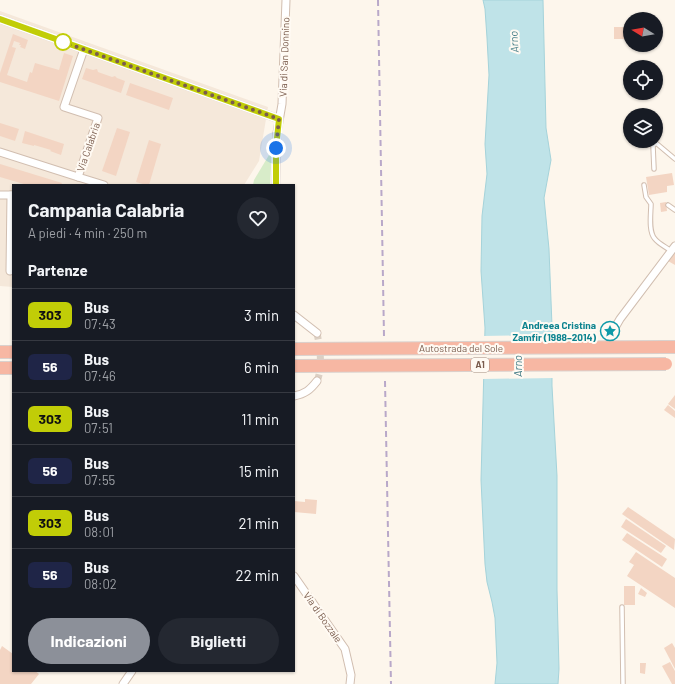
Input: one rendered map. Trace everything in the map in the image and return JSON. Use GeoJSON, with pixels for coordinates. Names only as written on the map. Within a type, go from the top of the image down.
{"type":"FeatureCollection","features":[{"type":"Feature","properties":{"kind":"highway","name":"Autostrada del Sole"},"geometry":{"type":"LineString","coordinates":[[295,349],[670,347]]}},
{"type":"Feature","properties":{"kind":"highway"},"geometry":{"type":"LineString","coordinates":[[0,352],[12,352]]}},
{"type":"Feature","properties":{"kind":"highway","name":"Autostrada del Sole"},"geometry":{"type":"LineString","coordinates":[[295,366],[670,364]]}},
{"type":"Feature","properties":{"kind":"highway"},"geometry":{"type":"LineString","coordinates":[[0,368],[12,368]]}},
{"type":"Feature","properties":{"kind":"street","name":"Via di San Donnino"},"geometry":{"type":"LineString","coordinates":[[276,184],[276,148],[282,104],[286,0]]}},
{"type":"Feature","properties":{"kind":"street"},"geometry":{"type":"LineString","coordinates":[[0,19],[279,119]]}},
{"type":"Feature","properties":{"kind":"street","name":"Via Calabria"},"geometry":{"type":"LineString","coordinates":[[78,177],[98,118],[64,107],[84,49]]}},
{"type":"Feature","properties":{"kind":"street","name":"Via Calabria"},"geometry":{"type":"LineString","coordinates":[[0,152],[101,184]]}},
{"type":"Feature","properties":{"kind":"street"},"geometry":{"type":"LineString","coordinates":[[0,195],[12,195],[10,271]]}},
{"type":"Feature","properties":{"kind":"street"},"geometry":{"type":"LineString","coordinates":[[609,338],[620,319],[673,248]]}},
{"type":"Feature","properties":{"kind":"street"},"geometry":{"type":"LineString","coordinates":[[295,316],[317,333]]}},
{"type":"Feature","properties":{"kind":"street"},"geometry":{"type":"LineString","coordinates":[[295,396],[300,395],[310,389],[316,381]]}},
{"type":"Feature","properties":{"kind":"street","name":"Via di Bozzale"},"geometry":{"type":"LineString","coordinates":[[295,577],[345,649],[351,675],[350,684]]}},
{"type":"Feature","properties":{"kind":"street"},"geometry":{"type":"LineString","coordinates":[[123,684],[131,672]]}},
{"type":"Feature","properties":{"kind":"lane"},"geometry":{"type":"LineString","coordinates":[[654,169],[653,146],[656,143],[675,159]]}},
{"type":"Feature","properties":{"kind":"lane"},"geometry":{"type":"LineString","coordinates":[[644,185],[646,197],[651,204],[651,232],[654,238],[673,248]]}},
{"type":"Feature","properties":{"kind":"lane"},"geometry":{"type":"LineString","coordinates":[[668,205],[675,210]]}},
{"type":"Feature","properties":{"kind":"lane"},"geometry":{"type":"LineString","coordinates":[[622,607],[623,684]]}},
{"type":"Feature","properties":{"kind":"shaded area"},"geometry":{"type":"Polygon","coordinates":[[[0,11],[268,107],[259,161],[245,184],[12,184],[12,287],[0,286],[0,11]]]}},
{"type":"Feature","properties":{"kind":"green space"},"geometry":{"type":"Polygon","coordinates":[[[272,150],[270,184],[253,184],[254,180],[272,150]]]}},
{"type":"Feature","properties":{"kind":"water","name":"Arno"},"geometry":{"type":"Polygon","coordinates":[[[483,0],[543,0],[546,128],[551,160],[544,198],[549,249],[552,326],[552,386],[557,476],[558,684],[495,684],[497,663],[495,618],[487,582],[485,564],[481,480],[485,328],[481,271],[482,216],[487,174],[485,144],[489,75],[485,9],[483,0]]]}},
{"type":"Feature","properties":{"kind":"pier"},"geometry":{"type":"Polygon","coordinates":[[[554,335],[554,378],[482,379],[483,336],[554,335]]]}},
{"type":"Feature","properties":{"kind":"building"},"geometry":{"type":"Polygon","coordinates":[[[614,27],[623,27],[623,39],[614,39],[614,27]]]}},
{"type":"Feature","properties":{"kind":"building"},"geometry":{"type":"Polygon","coordinates":[[[13,34],[28,40],[25,49],[20,47],[20,43],[14,41],[12,47],[16,48],[7,75],[27,82],[35,63],[59,70],[64,53],[73,56],[59,101],[0,82],[0,73],[13,34]]]}},
{"type":"Feature","properties":{"kind":"building"},"geometry":{"type":"Polygon","coordinates":[[[86,68],[93,70],[97,69],[98,72],[112,77],[115,76],[125,81],[121,93],[82,79],[86,68]]]}},
{"type":"Feature","properties":{"kind":"building"},"geometry":{"type":"Polygon","coordinates":[[[130,83],[173,98],[169,110],[126,95],[130,83]]]}},
{"type":"Feature","properties":{"kind":"building"},"geometry":{"type":"Polygon","coordinates":[[[0,123],[19,129],[15,141],[0,136],[0,123]]]}},
{"type":"Feature","properties":{"kind":"building"},"geometry":{"type":"Polygon","coordinates":[[[117,128],[130,132],[116,176],[102,171],[117,128]]]}},
{"type":"Feature","properties":{"kind":"building"},"geometry":{"type":"Polygon","coordinates":[[[25,131],[64,144],[61,155],[50,151],[51,150],[22,143],[25,131]]]}},
{"type":"Feature","properties":{"kind":"building"},"geometry":{"type":"Polygon","coordinates":[[[149,140],[161,144],[149,184],[136,182],[149,140]]]}},
{"type":"Feature","properties":{"kind":"building"},"geometry":{"type":"Polygon","coordinates":[[[0,164],[62,183],[24,184],[0,177],[0,164]]]}},
{"type":"Feature","properties":{"kind":"building"},"geometry":{"type":"Polygon","coordinates":[[[672,173],[674,185],[667,186],[667,192],[649,195],[646,177],[672,173]]]}},
{"type":"Feature","properties":{"kind":"building"},"geometry":{"type":"Polygon","coordinates":[[[666,202],[667,211],[661,212],[660,203],[666,202]]]}},
{"type":"Feature","properties":{"kind":"building"},"geometry":{"type":"Polygon","coordinates":[[[675,252],[675,265],[668,261],[675,252]]]}},
{"type":"Feature","properties":{"kind":"building"},"geometry":{"type":"Polygon","coordinates":[[[675,395],[675,409],[668,404],[675,395]]]}},
{"type":"Feature","properties":{"kind":"building"},"geometry":{"type":"Polygon","coordinates":[[[668,405],[675,411],[675,418],[664,410],[668,405]]]}},
{"type":"Feature","properties":{"kind":"building"},"geometry":{"type":"Polygon","coordinates":[[[305,499],[317,500],[316,514],[295,512],[295,501],[305,502],[305,499]]]}},
{"type":"Feature","properties":{"kind":"building"},"geometry":{"type":"Polygon","coordinates":[[[628,507],[675,539],[674,550],[622,514],[628,507]]]}},
{"type":"Feature","properties":{"kind":"building"},"geometry":{"type":"Polygon","coordinates":[[[626,519],[666,546],[661,553],[621,527],[626,519]]]}},
{"type":"Feature","properties":{"kind":"building"},"geometry":{"type":"Polygon","coordinates":[[[627,533],[667,559],[662,567],[622,540],[627,533]]]}},
{"type":"Feature","properties":{"kind":"building"},"geometry":{"type":"Polygon","coordinates":[[[636,552],[675,578],[675,608],[627,576],[634,565],[629,562],[636,552]]]}},
{"type":"Feature","properties":{"kind":"building"},"geometry":{"type":"Polygon","coordinates":[[[624,586],[635,586],[635,605],[624,605],[624,586]]]}},
{"type":"Feature","properties":{"kind":"building"},"geometry":{"type":"Polygon","coordinates":[[[641,588],[647,593],[645,597],[638,594],[641,588]]]}},
{"type":"Feature","properties":{"kind":"building"},"geometry":{"type":"Polygon","coordinates":[[[672,643],[675,648],[675,669],[664,648],[672,643]]]}},
{"type":"Feature","properties":{"kind":"building"},"geometry":{"type":"Polygon","coordinates":[[[2,646],[12,653],[12,672],[36,672],[39,674],[31,684],[0,684],[0,650],[2,646]]]}},
{"type":"Feature","properties":{"kind":"building"},"geometry":{"type":"Polygon","coordinates":[[[670,662],[675,671],[675,684],[672,684],[662,666],[670,662]]]}},
{"type":"Feature","properties":{"kind":"building"},"geometry":{"type":"Polygon","coordinates":[[[640,663],[646,663],[645,674],[640,673],[640,663]]]}},
{"type":"Feature","properties":{"kind":"tunnel"},"geometry":{"type":"LineString","coordinates":[[317,333],[320,351],[320,370],[317,381]]}},
{"type":"Feature","properties":{"kind":"railway"},"geometry":{"type":"LineString","coordinates":[[378,0],[384,336]]}},
{"type":"Feature","properties":{"kind":"railway"},"geometry":{"type":"LineString","coordinates":[[385,381],[391,684]]}},
{"type":"Feature","properties":{"kind":"bus line","name":"303"},"geometry":{"type":"LineString","coordinates":[[0,19],[279,119],[276,148],[276,184]]}},
{"type":"Feature","properties":{"kind":"place","name":"Andreea Cristina Zamfir (1988–2014)"},"geometry":{"type":"Point","coordinates":[610,331]}},
{"type":"Feature","properties":{"kind":"route"},"geometry":{"type":"LineString","coordinates":[[63,42],[279,119],[276,148]]}}]}
